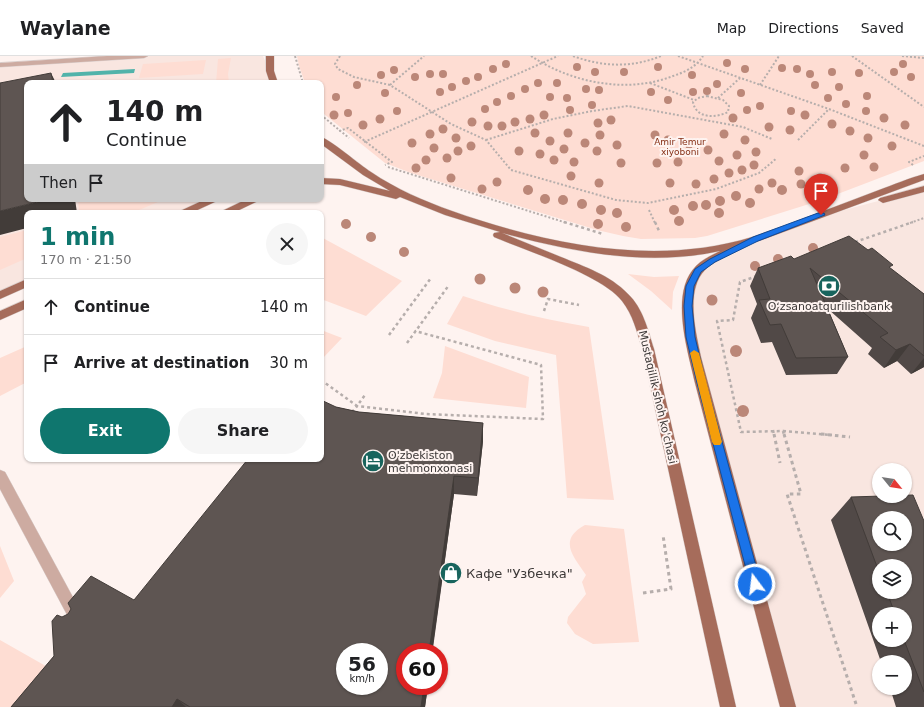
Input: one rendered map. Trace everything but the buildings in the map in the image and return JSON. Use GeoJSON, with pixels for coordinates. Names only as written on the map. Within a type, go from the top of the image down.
{"type":"FeatureCollection","features":[{"type":"Feature","properties":{"kind":"main road"},"geometry":{"type":"LineString","coordinates":[[270,56],[270,71],[273,80]]}},
{"type":"Feature","properties":{"kind":"main road"},"geometry":{"type":"LineString","coordinates":[[324,142],[373,178],[434,208],[479,223],[552,242],[627,253],[686,253],[722,248],[755,239],[924,177]]}},
{"type":"Feature","properties":{"kind":"main road"},"geometry":{"type":"LineString","coordinates":[[324,181],[340,182],[420,202]]}},
{"type":"Feature","properties":{"kind":"main road"},"geometry":{"type":"LineString","coordinates":[[806,220],[924,189]]}},
{"type":"Feature","properties":{"kind":"main road"},"geometry":{"type":"LineString","coordinates":[[190,210],[207,202]]}},
{"type":"Feature","properties":{"kind":"main road"},"geometry":{"type":"LineString","coordinates":[[231,210],[248,202]]}},
{"type":"Feature","properties":{"kind":"main road","name":"Mustaqillik shoh ko'chasi"},"geometry":{"type":"LineString","coordinates":[[434,208],[594,275],[616,289],[633,308],[641,325],[648,349],[728,707]]}},
{"type":"Feature","properties":{"kind":"main road"},"geometry":{"type":"LineString","coordinates":[[755,239],[712,260],[698,270],[690,286],[688,316],[690,337],[701,383],[788,707]]}},
{"type":"Feature","properties":{"kind":"main road"},"geometry":{"type":"LineString","coordinates":[[0,296],[24,284]]}},
{"type":"Feature","properties":{"kind":"main road"},"geometry":{"type":"LineString","coordinates":[[0,316],[24,305]]}},
{"type":"Feature","properties":{"kind":"street"},"geometry":{"type":"LineString","coordinates":[[0,65],[144,56]]}},
{"type":"Feature","properties":{"kind":"street"},"geometry":{"type":"LineString","coordinates":[[0,476],[78,622]]}},
{"type":"Feature","properties":{"kind":"path"},"geometry":{"type":"LineString","coordinates":[[295,56],[302,80]]}},
{"type":"Feature","properties":{"kind":"path"},"geometry":{"type":"LineString","coordinates":[[340,56],[335,64],[338,69],[354,77],[390,85],[451,124],[486,140],[511,170],[616,200],[648,203],[716,189],[759,173],[777,158]]}},
{"type":"Feature","properties":{"kind":"path"},"geometry":{"type":"LineString","coordinates":[[390,85],[424,56]]}},
{"type":"Feature","properties":{"kind":"path"},"geometry":{"type":"LineString","coordinates":[[531,56],[540,63],[562,74],[594,82],[624,84],[650,83],[674,77],[698,63],[703,56]]}},
{"type":"Feature","properties":{"kind":"path"},"geometry":{"type":"LineString","coordinates":[[364,142],[558,56]]}},
{"type":"Feature","properties":{"kind":"path"},"geometry":{"type":"LineString","coordinates":[[574,56],[598,63],[618,65],[638,63],[661,56]]}},
{"type":"Feature","properties":{"kind":"path"},"geometry":{"type":"LineString","coordinates":[[678,56],[829,109],[924,146]]}},
{"type":"Feature","properties":{"kind":"path"},"geometry":{"type":"LineString","coordinates":[[760,85],[779,56]]}},
{"type":"Feature","properties":{"kind":"path"},"geometry":{"type":"LineString","coordinates":[[852,56],[924,108]]}},
{"type":"Feature","properties":{"kind":"path"},"geometry":{"type":"LineString","coordinates":[[902,56],[924,58]]}},
{"type":"Feature","properties":{"kind":"path"},"geometry":{"type":"LineString","coordinates":[[718,98],[740,78]]}},
{"type":"Feature","properties":{"kind":"path"},"geometry":{"type":"LineString","coordinates":[[650,83],[695,100]]}},
{"type":"Feature","properties":{"kind":"path"},"geometry":{"type":"LineString","coordinates":[[702,96],[718,98],[729,106],[728,112],[721,116],[704,114],[694,108],[693,102],[702,96]]}},
{"type":"Feature","properties":{"kind":"path"},"geometry":{"type":"LineString","coordinates":[[486,140],[554,119],[592,111],[628,106],[743,127],[772,139]]}},
{"type":"Feature","properties":{"kind":"path"},"geometry":{"type":"LineString","coordinates":[[798,140],[829,109]]}},
{"type":"Feature","properties":{"kind":"path"},"geometry":{"type":"LineString","coordinates":[[699,120],[704,114]]}},
{"type":"Feature","properties":{"kind":"path"},"geometry":{"type":"LineString","coordinates":[[324,118],[353,142]]}},
{"type":"Feature","properties":{"kind":"path"},"geometry":{"type":"LineString","coordinates":[[337,132],[348,128],[364,142],[392,162],[385,165]]}},
{"type":"Feature","properties":{"kind":"path"},"geometry":{"type":"LineString","coordinates":[[918,168],[909,162],[924,156]]}},
{"type":"Feature","properties":{"kind":"path"},"geometry":{"type":"LineString","coordinates":[[379,162],[410,175],[608,236]]}},
{"type":"Feature","properties":{"kind":"path"},"geometry":{"type":"LineString","coordinates":[[649,210],[660,233]]}},
{"type":"Feature","properties":{"kind":"path"},"geometry":{"type":"LineString","coordinates":[[850,244],[924,218]]}},
{"type":"Feature","properties":{"kind":"path"},"geometry":{"type":"LineString","coordinates":[[762,274],[740,282],[733,320],[717,321],[741,432],[773,430],[850,437]]}},
{"type":"Feature","properties":{"kind":"path"},"geometry":{"type":"LineString","coordinates":[[389,335],[431,278]]}},
{"type":"Feature","properties":{"kind":"path"},"geometry":{"type":"LineString","coordinates":[[407,343],[449,285]]}},
{"type":"Feature","properties":{"kind":"path"},"geometry":{"type":"LineString","coordinates":[[544,311],[548,299],[579,305]]}},
{"type":"Feature","properties":{"kind":"path"},"geometry":{"type":"LineString","coordinates":[[324,382],[357,406],[397,412],[543,420],[541,365],[415,331]]}},
{"type":"Feature","properties":{"kind":"path"},"geometry":{"type":"LineString","coordinates":[[349,416],[365,395]]}},
{"type":"Feature","properties":{"kind":"path"},"geometry":{"type":"LineString","coordinates":[[773,430],[780,463]]}},
{"type":"Feature","properties":{"kind":"path"},"geometry":{"type":"LineString","coordinates":[[784,431],[800,494],[787,494],[857,707]]}},
{"type":"Feature","properties":{"kind":"path"},"geometry":{"type":"LineString","coordinates":[[644,593],[671,589],[663,535]]}},
{"type":"Feature","properties":{"kind":"shaded area"},"geometry":{"type":"Polygon","coordinates":[[[144,56],[263,56],[273,80],[24,80],[24,202],[207,202],[190,210],[24,210],[24,284],[0,295],[0,65],[144,56]]]}},
{"type":"Feature","properties":{"kind":"shaded area"},"geometry":{"type":"Polygon","coordinates":[[[924,189],[924,707],[788,707],[690,337],[696,273],[736,248],[755,239],[806,220],[924,189]]]}},
{"type":"Feature","properties":{"kind":"green space","name":"Amir Temur xiyoboni"},"geometry":{"type":"Polygon","coordinates":[[[297,56],[924,56],[924,161],[822,200],[707,236],[695,238],[641,239],[597,230],[411,173],[385,163],[324,114],[324,80],[304,80],[297,56]]]}},
{"type":"Feature","properties":{"kind":"green space"},"geometry":{"type":"Polygon","coordinates":[[[231,58],[228,74],[229,80],[216,80],[218,59],[231,58]]]}},
{"type":"Feature","properties":{"kind":"green space"},"geometry":{"type":"Polygon","coordinates":[[[206,60],[203,74],[139,78],[143,64],[206,60]]]}},
{"type":"Feature","properties":{"kind":"green space"},"geometry":{"type":"Polygon","coordinates":[[[78,202],[158,202],[139,210],[79,210],[78,202]]]}},
{"type":"Feature","properties":{"kind":"green space"},"geometry":{"type":"Polygon","coordinates":[[[24,231],[24,259],[0,270],[0,237],[24,231]]]}},
{"type":"Feature","properties":{"kind":"green space"},"geometry":{"type":"Polygon","coordinates":[[[324,239],[402,281],[366,316],[324,300],[324,239]]]}},
{"type":"Feature","properties":{"kind":"green space"},"geometry":{"type":"Polygon","coordinates":[[[628,274],[654,277],[679,276],[673,292],[672,310],[651,291],[628,274]]]}},
{"type":"Feature","properties":{"kind":"green space"},"geometry":{"type":"Polygon","coordinates":[[[463,296],[526,314],[589,327],[614,500],[567,498],[556,355],[495,341],[447,324],[463,296]]]}},
{"type":"Feature","properties":{"kind":"green space"},"geometry":{"type":"Polygon","coordinates":[[[324,331],[342,338],[324,357],[324,331]]]}},
{"type":"Feature","properties":{"kind":"green space"},"geometry":{"type":"Polygon","coordinates":[[[445,346],[529,377],[526,408],[433,398],[442,373],[445,346]]]}},
{"type":"Feature","properties":{"kind":"green space"},"geometry":{"type":"Polygon","coordinates":[[[24,347],[24,384],[0,396],[0,358],[24,347]]]}},
{"type":"Feature","properties":{"kind":"green space"},"geometry":{"type":"Polygon","coordinates":[[[585,525],[624,529],[639,642],[593,644],[575,634],[567,623],[568,617],[586,594],[582,582],[586,575],[570,549],[572,537],[585,525]]]}},
{"type":"Feature","properties":{"kind":"green space"},"geometry":{"type":"Polygon","coordinates":[[[0,546],[14,581],[0,598],[0,546]]]}},
{"type":"Feature","properties":{"kind":"green space"},"geometry":{"type":"Polygon","coordinates":[[[0,640],[51,669],[21,707],[0,707],[0,640]]]}},
{"type":"Feature","properties":{"kind":"water"},"geometry":{"type":"Polygon","coordinates":[[[135,69],[134,73],[61,77],[63,73],[135,69]]]}},
{"type":"Feature","properties":{"kind":"slow traffic"},"geometry":{"type":"LineString","coordinates":[[694,353],[717,442]]}},
{"type":"Feature","properties":{"kind":"place","name":"Oʻzsanoatqurilishbank"},"geometry":{"type":"Point","coordinates":[829,286]}},
{"type":"Feature","properties":{"kind":"place","name":"O'zbekiston mehmonxonasi"},"geometry":{"type":"Point","coordinates":[373,461]}},
{"type":"Feature","properties":{"kind":"place","name":"Кафе \"Узбечка\""},"geometry":{"type":"Point","coordinates":[451,573]}},
{"type":"Feature","properties":{"kind":"route"},"geometry":{"type":"LineString","coordinates":[[755,584],[690,337],[688,297],[690,286],[696,273],[712,260],[755,239],[821,215]]}}]}
